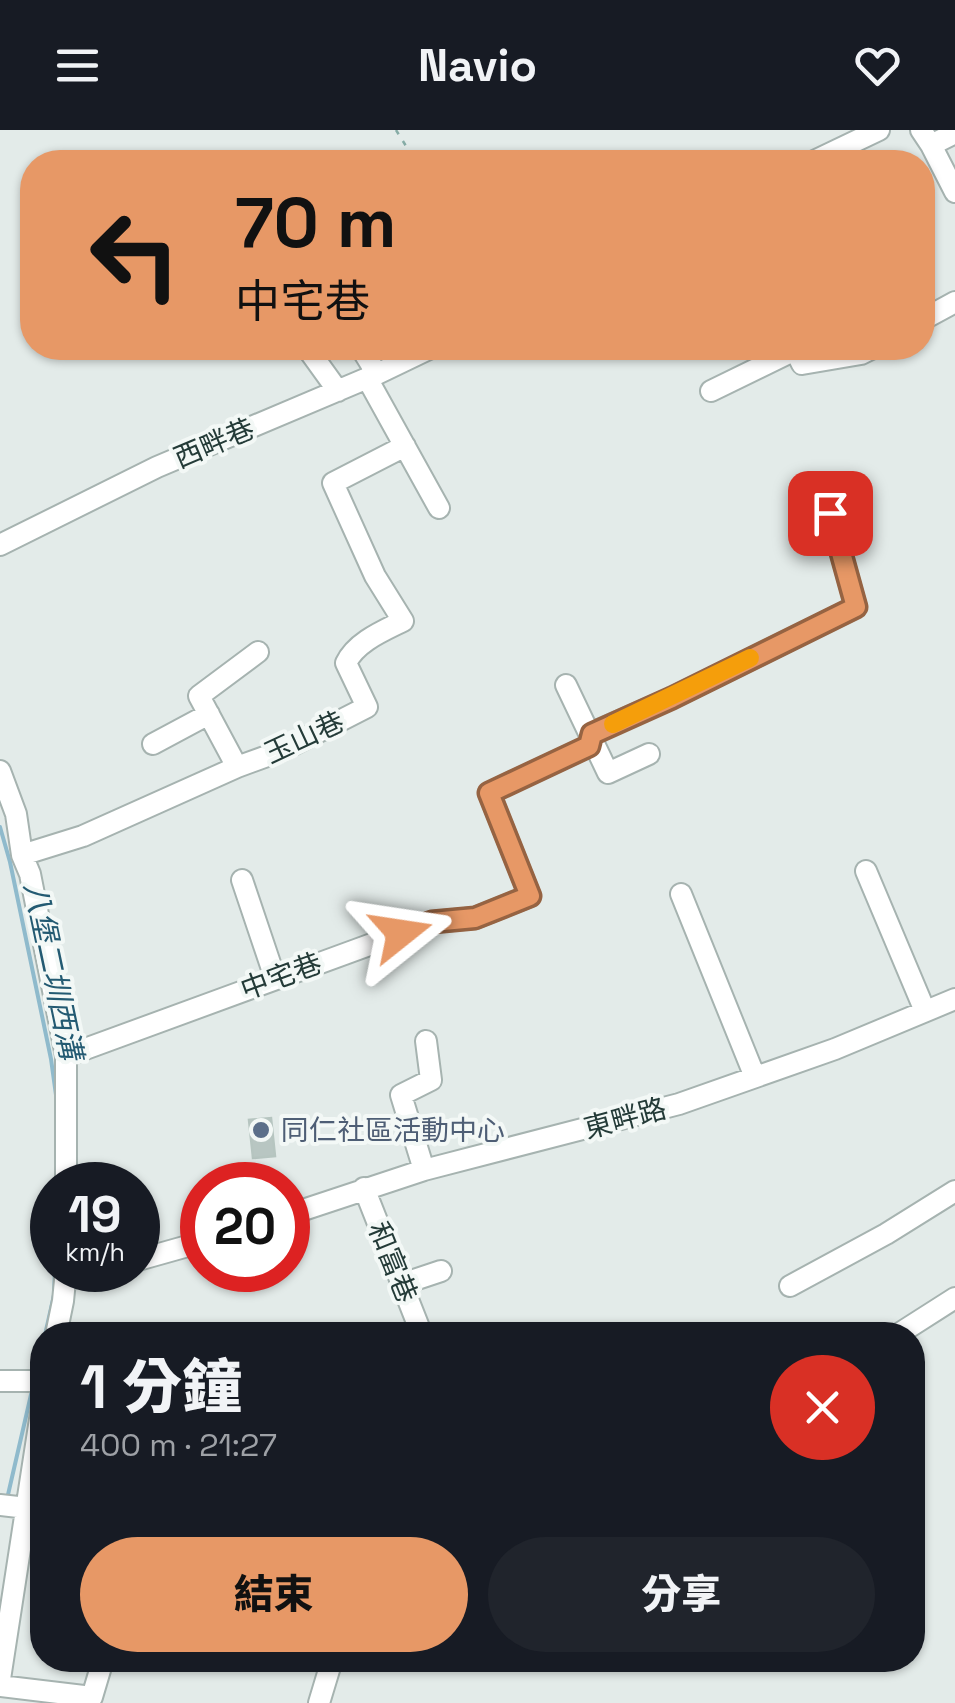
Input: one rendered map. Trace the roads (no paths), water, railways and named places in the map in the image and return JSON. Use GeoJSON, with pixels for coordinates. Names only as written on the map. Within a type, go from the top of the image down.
{"type":"FeatureCollection","features":[{"type":"Feature","properties":{"kind":"street"},"geometry":{"type":"LineString","coordinates":[[837,150],[878,130]]}},
{"type":"Feature","properties":{"kind":"street"},"geometry":{"type":"LineString","coordinates":[[926,138],[955,133]]}},
{"type":"Feature","properties":{"kind":"street"},"geometry":{"type":"LineString","coordinates":[[935,155],[955,192]]}},
{"type":"Feature","properties":{"kind":"street"},"geometry":{"type":"LineString","coordinates":[[316,360],[338,392]]}},
{"type":"Feature","properties":{"kind":"street"},"geometry":{"type":"LineString","coordinates":[[366,360],[439,508]]}},
{"type":"Feature","properties":{"kind":"street","name":"西畔巷"},"geometry":{"type":"LineString","coordinates":[[0,545],[156,467],[406,360]]}},
{"type":"Feature","properties":{"kind":"street"},"geometry":{"type":"LineString","coordinates":[[711,392],[771,360]]}},
{"type":"Feature","properties":{"kind":"street"},"geometry":{"type":"LineString","coordinates":[[800,360],[802,364],[826,360]]}},
{"type":"Feature","properties":{"kind":"street","name":"玉山巷"},"geometry":{"type":"LineString","coordinates":[[22,855],[83,836],[281,751],[367,707],[346,663],[348,657],[368,640],[403,621],[375,576],[333,484],[405,446]]}},
{"type":"Feature","properties":{"kind":"street","name":"中宅巷"},"geometry":{"type":"LineString","coordinates":[[66,1056],[432,922],[475,918],[530,896],[489,793],[589,746],[592,734],[856,607],[830,513]]}},
{"type":"Feature","properties":{"kind":"street"},"geometry":{"type":"LineString","coordinates":[[237,767],[200,696],[258,652]]}},
{"type":"Feature","properties":{"kind":"street"},"geometry":{"type":"LineString","coordinates":[[566,684],[608,772],[649,754]]}},
{"type":"Feature","properties":{"kind":"street"},"geometry":{"type":"LineString","coordinates":[[154,744],[209,714]]}},
{"type":"Feature","properties":{"kind":"street"},"geometry":{"type":"LineString","coordinates":[[0,771],[16,814],[22,855],[30,874],[66,1056],[66,1162]]}},
{"type":"Feature","properties":{"kind":"street"},"geometry":{"type":"LineString","coordinates":[[866,871],[925,1011]]}},
{"type":"Feature","properties":{"kind":"street"},"geometry":{"type":"LineString","coordinates":[[242,880],[275,978]]}},
{"type":"Feature","properties":{"kind":"street"},"geometry":{"type":"LineString","coordinates":[[680,894],[755,1077]]}},
{"type":"Feature","properties":{"kind":"street","name":"東畔路"},"geometry":{"type":"LineString","coordinates":[[310,1207],[424,1170],[679,1104],[835,1049],[955,998]]}},
{"type":"Feature","properties":{"kind":"street"},"geometry":{"type":"LineString","coordinates":[[424,1170],[400,1094],[432,1080],[426,1041]]}},
{"type":"Feature","properties":{"kind":"street","name":"和富巷"},"geometry":{"type":"LineString","coordinates":[[364,1188],[417,1322]]}},
{"type":"Feature","properties":{"kind":"street"},"geometry":{"type":"LineString","coordinates":[[790,1286],[955,1191]]}},
{"type":"Feature","properties":{"kind":"street"},"geometry":{"type":"LineString","coordinates":[[402,1284],[440,1270]]}},
{"type":"Feature","properties":{"kind":"street"},"geometry":{"type":"LineString","coordinates":[[58,1322],[63,1292]]}},
{"type":"Feature","properties":{"kind":"street"},"geometry":{"type":"LineString","coordinates":[[917,1322],[955,1298]]}},
{"type":"Feature","properties":{"kind":"street"},"geometry":{"type":"LineString","coordinates":[[0,1381],[30,1381]]}},
{"type":"Feature","properties":{"kind":"street"},"geometry":{"type":"LineString","coordinates":[[30,1491],[0,1683],[92,1697],[99,1672]]}},
{"type":"Feature","properties":{"kind":"street"},"geometry":{"type":"LineString","coordinates":[[0,1505],[27,1508]]}},
{"type":"Feature","properties":{"kind":"street"},"geometry":{"type":"LineString","coordinates":[[319,1703],[328,1672]]}},
{"type":"Feature","properties":{"kind":"waterway","name":"八堡二圳西溝"},"geometry":{"type":"LineString","coordinates":[[0,827],[56,1095]]}},
{"type":"Feature","properties":{"kind":"waterway","name":"八堡二圳西溝"},"geometry":{"type":"LineString","coordinates":[[48,1322],[54,1292]]}},
{"type":"Feature","properties":{"kind":"waterway","name":"八堡二圳西溝"},"geometry":{"type":"LineString","coordinates":[[7,1499],[30,1399]]}},
{"type":"Feature","properties":{"kind":"place","name":"同仁社區活動中心"},"geometry":{"type":"Point","coordinates":[261,1130]}}]}
